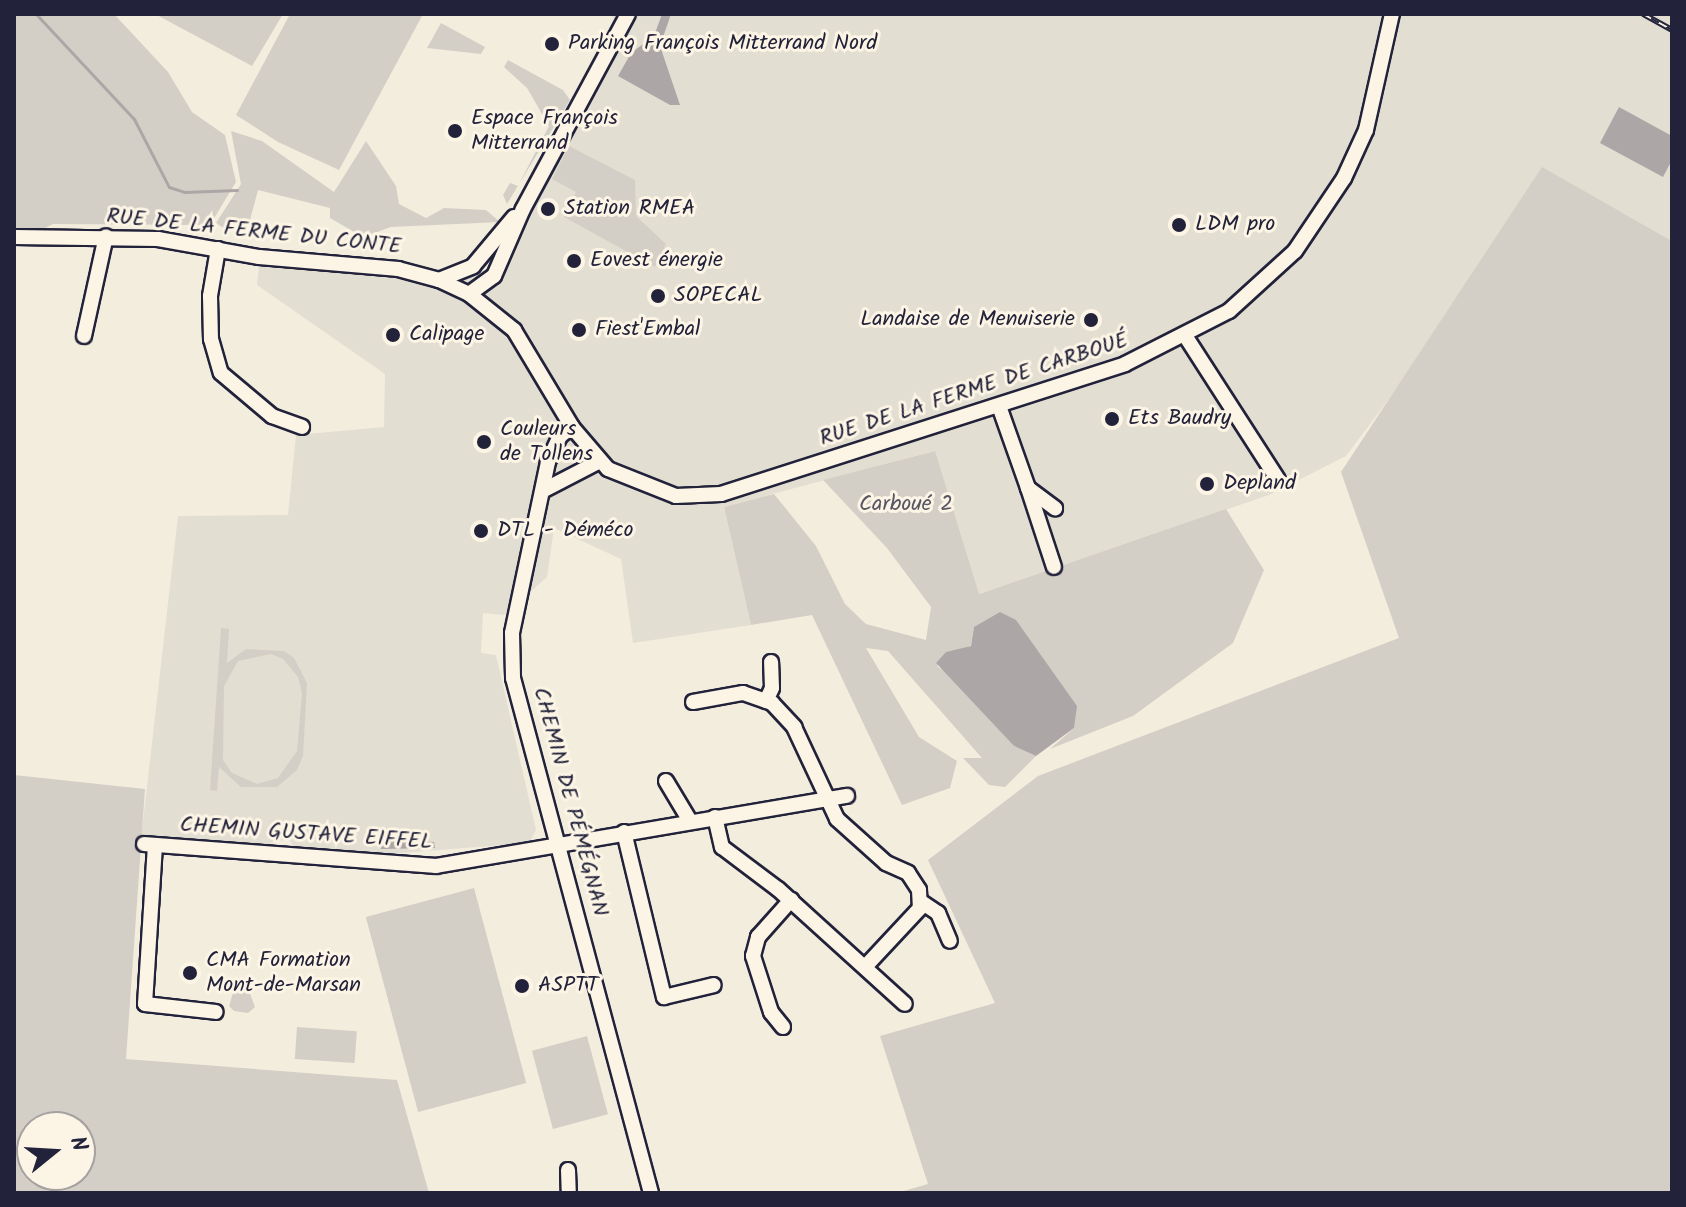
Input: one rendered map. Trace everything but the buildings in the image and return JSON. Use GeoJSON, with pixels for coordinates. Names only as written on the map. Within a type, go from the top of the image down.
{"type":"FeatureCollection","features":[{"type":"Feature","properties":{"kind":"street"},"geometry":{"type":"LineString","coordinates":[[496,313],[491,296],[494,276],[523,209],[628,14]]}},
{"type":"Feature","properties":{"kind":"street","name":"RUE DE LA FERME DE CARBOUÉ"},"geometry":{"type":"LineString","coordinates":[[469,294],[496,313],[527,348],[572,427],[600,461],[620,477],[676,496],[719,494],[999,406],[1186,337],[1254,292],[1313,229],[1366,130],[1392,14]]}},
{"type":"Feature","properties":{"kind":"street"},"geometry":{"type":"LineString","coordinates":[[439,280],[473,266],[523,209]]}},
{"type":"Feature","properties":{"kind":"street"},"geometry":{"type":"LineString","coordinates":[[84,336],[106,236]]}},
{"type":"Feature","properties":{"kind":"street","name":"RUE DE LA FERME DU CONTE"},"geometry":{"type":"LineString","coordinates":[[14,237],[106,236],[259,257],[398,269],[439,280],[469,294]]}},
{"type":"Feature","properties":{"kind":"street"},"geometry":{"type":"LineString","coordinates":[[218,249],[210,296],[211,339],[221,373],[272,416],[302,427]]}},
{"type":"Feature","properties":{"kind":"street"},"geometry":{"type":"LineString","coordinates":[[473,266],[494,276]]}},
{"type":"Feature","properties":{"kind":"street"},"geometry":{"type":"LineString","coordinates":[[469,294],[473,266]]}},
{"type":"Feature","properties":{"kind":"street"},"geometry":{"type":"LineString","coordinates":[[469,294],[494,276]]}},
{"type":"Feature","properties":{"kind":"street"},"geometry":{"type":"LineString","coordinates":[[1186,337],[1278,480]]}},
{"type":"Feature","properties":{"kind":"street"},"geometry":{"type":"LineString","coordinates":[[999,406],[1054,567]]}},
{"type":"Feature","properties":{"kind":"street","name":"CHEMIN DE PÉMÉGNAN"},"geometry":{"type":"LineString","coordinates":[[572,427],[553,449],[512,633],[513,678],[651,1193]]}},
{"type":"Feature","properties":{"kind":"street"},"geometry":{"type":"LineString","coordinates":[[544,490],[600,461]]}},
{"type":"Feature","properties":{"kind":"street"},"geometry":{"type":"LineString","coordinates":[[1028,488],[1055,508]]}},
{"type":"Feature","properties":{"kind":"street"},"geometry":{"type":"LineString","coordinates":[[766,701],[772,688],[771,662]]}},
{"type":"Feature","properties":{"kind":"street"},"geometry":{"type":"LineString","coordinates":[[693,702],[743,693],[766,701],[794,727],[837,819],[876,854],[908,873],[920,908],[866,966]]}},
{"type":"Feature","properties":{"kind":"street"},"geometry":{"type":"LineString","coordinates":[[666,781],[687,800],[690,821]]}},
{"type":"Feature","properties":{"kind":"street","name":"CHEMIN GUSTAVE EIFFEL"},"geometry":{"type":"LineString","coordinates":[[216,1012],[145,1004],[150,845],[436,866],[847,796]]}},
{"type":"Feature","properties":{"kind":"street"},"geometry":{"type":"LineString","coordinates":[[715,817],[722,847],[791,900],[905,1004]]}},
{"type":"Feature","properties":{"kind":"street"},"geometry":{"type":"LineString","coordinates":[[624,832],[658,999],[714,985]]}},
{"type":"Feature","properties":{"kind":"street"},"geometry":{"type":"LineString","coordinates":[[783,1027],[771,1012],[753,956],[758,937],[791,900]]}},
{"type":"Feature","properties":{"kind":"street"},"geometry":{"type":"LineString","coordinates":[[920,901],[938,913],[950,941]]}},
{"type":"Feature","properties":{"kind":"street"},"geometry":{"type":"LineString","coordinates":[[568,1170],[569,1193]]}},
{"type":"Feature","properties":{"kind":"shaded area"},"geometry":{"type":"Polygon","coordinates":[[[609,14],[1672,14],[1672,241],[1623,213],[1401,383],[1346,456],[1269,495],[978,594],[934,451],[724,507],[751,625],[633,643],[621,559],[554,528],[547,577],[504,615],[483,613],[481,653],[496,655],[536,830],[529,843],[388,854],[294,848],[290,841],[276,840],[264,847],[141,839],[178,516],[288,515],[296,435],[384,427],[385,374],[257,285],[259,267],[505,271],[614,18],[609,14]]]}},
{"type":"Feature","properties":{"kind":"shaded area"},"geometry":{"type":"Polygon","coordinates":[[[662,14],[671,14],[660,46],[680,105],[670,105],[618,76],[631,53],[654,36],[662,14]]]}},
{"type":"Feature","properties":{"kind":"shaded area"},"geometry":{"type":"Polygon","coordinates":[[[1619,107],[1672,136],[1672,160],[1663,177],[1600,143],[1619,107]]]}},
{"type":"Feature","properties":{"kind":"shaded area"},"geometry":{"type":"Polygon","coordinates":[[[1000,612],[1016,620],[1077,706],[1074,728],[1036,756],[1014,746],[936,663],[946,652],[971,646],[974,627],[1000,612]]]}},
{"type":"Feature","properties":{"kind":"shaded area"},"geometry":{"type":"Polygon","coordinates":[[[379,839],[434,842],[435,848],[381,849],[379,839]]]}},
{"type":"Feature","properties":{"kind":"green space"},"geometry":{"type":"Polygon","coordinates":[[[14,14],[114,14],[168,72],[192,112],[225,135],[236,182],[210,225],[53,224],[14,244],[14,14]]]}},
{"type":"Feature","properties":{"kind":"green space"},"geometry":{"type":"Polygon","coordinates":[[[155,14],[283,14],[252,66],[155,14]]]}},
{"type":"Feature","properties":{"kind":"green space"},"geometry":{"type":"Polygon","coordinates":[[[290,14],[422,16],[339,170],[278,142],[236,115],[290,14]]]}},
{"type":"Feature","properties":{"kind":"green space"},"geometry":{"type":"Polygon","coordinates":[[[441,23],[485,47],[481,54],[427,48],[441,23]]]}},
{"type":"Feature","properties":{"kind":"green space"},"geometry":{"type":"Polygon","coordinates":[[[508,60],[563,90],[570,100],[519,185],[549,126],[527,88],[504,67],[508,60]]]}},
{"type":"Feature","properties":{"kind":"green space"},"geometry":{"type":"Polygon","coordinates":[[[231,131],[262,141],[334,192],[366,141],[396,186],[399,204],[426,218],[444,208],[486,210],[500,222],[391,227],[363,237],[330,218],[330,208],[258,190],[246,235],[242,220],[229,219],[228,231],[216,223],[241,184],[231,131]]]}},
{"type":"Feature","properties":{"kind":"green space"},"geometry":{"type":"Polygon","coordinates":[[[569,146],[635,180],[636,216],[666,244],[655,267],[564,217],[576,192],[552,179],[569,146]]]}},
{"type":"Feature","properties":{"kind":"green space"},"geometry":{"type":"Polygon","coordinates":[[[1542,167],[1672,241],[1672,1193],[897,1193],[928,1184],[880,1036],[995,1003],[928,860],[1038,776],[1399,638],[1341,472],[1542,167]]]}},
{"type":"Feature","properties":{"kind":"green space"},"geometry":{"type":"Polygon","coordinates":[[[510,183],[518,186],[507,204],[503,195],[510,183]]]}},
{"type":"Feature","properties":{"kind":"green space","name":"Carboué 2"},"geometry":{"type":"Polygon","coordinates":[[[935,451],[979,594],[1226,509],[1264,570],[1233,643],[1133,716],[1050,749],[1074,728],[974,627],[971,645],[937,666],[960,683],[1014,746],[1036,756],[1005,787],[989,785],[963,758],[982,758],[888,651],[866,648],[919,737],[957,761],[950,788],[902,805],[812,615],[751,625],[724,507],[774,494],[816,546],[845,604],[866,624],[926,640],[931,607],[887,548],[823,480],[935,451]]]}},
{"type":"Feature","properties":{"kind":"green space"},"geometry":{"type":"Polygon","coordinates":[[[221,628],[229,629],[227,663],[246,649],[284,651],[294,658],[307,683],[303,756],[297,770],[277,787],[241,787],[219,767],[217,791],[210,790],[221,628]],[[271,654],[238,661],[224,686],[223,760],[232,773],[257,784],[278,778],[297,751],[302,693],[298,677],[283,659],[271,654]]]}},
{"type":"Feature","properties":{"kind":"green space"},"geometry":{"type":"Polygon","coordinates":[[[14,775],[145,789],[126,1059],[397,1080],[429,1193],[14,1193],[14,775]]]}},
{"type":"Feature","properties":{"kind":"green space"},"geometry":{"type":"Polygon","coordinates":[[[474,888],[526,1083],[418,1112],[366,917],[474,888]]]}},
{"type":"Feature","properties":{"kind":"green space"},"geometry":{"type":"Polygon","coordinates":[[[247,986],[255,1007],[248,1013],[234,1011],[229,1006],[233,993],[247,986]]]}},
{"type":"Feature","properties":{"kind":"green space"},"geometry":{"type":"Polygon","coordinates":[[[297,1027],[357,1031],[355,1063],[295,1059],[297,1027]]]}},
{"type":"Feature","properties":{"kind":"green space"},"geometry":{"type":"Polygon","coordinates":[[[587,1036],[608,1114],[553,1129],[532,1051],[587,1036]]]}},
{"type":"Feature","properties":{"kind":"waterway"},"geometry":{"type":"LineString","coordinates":[[36,14],[134,119],[169,187],[184,192],[237,190]]}},
{"type":"Feature","properties":{"kind":"railway"},"geometry":{"type":"LineString","coordinates":[[1643,14],[1672,30]]}},
{"type":"Feature","properties":{"kind":"place","name":"Parking François Mitterrand Nord"},"geometry":{"type":"Point","coordinates":[552,44]}},
{"type":"Feature","properties":{"kind":"place","name":"Espace François Mitterrand"},"geometry":{"type":"Point","coordinates":[455,131]}},
{"type":"Feature","properties":{"kind":"place","name":"Station RMEA"},"geometry":{"type":"Point","coordinates":[548,209]}},
{"type":"Feature","properties":{"kind":"place","name":"LDM pro"},"geometry":{"type":"Point","coordinates":[1179,225]}},
{"type":"Feature","properties":{"kind":"place","name":"Eovest énergie"},"geometry":{"type":"Point","coordinates":[574,261]}},
{"type":"Feature","properties":{"kind":"place","name":"SOPECAL"},"geometry":{"type":"Point","coordinates":[658,296]}},
{"type":"Feature","properties":{"kind":"place","name":"Landaise de Menuiserie"},"geometry":{"type":"Point","coordinates":[1091,320]}},
{"type":"Feature","properties":{"kind":"place","name":"Fiest'Embal"},"geometry":{"type":"Point","coordinates":[579,330]}},
{"type":"Feature","properties":{"kind":"place","name":"Calipage"},"geometry":{"type":"Point","coordinates":[393,335]}},
{"type":"Feature","properties":{"kind":"place","name":"Ets Baudry"},"geometry":{"type":"Point","coordinates":[1112,419]}},
{"type":"Feature","properties":{"kind":"place","name":"Couleurs de Tollens"},"geometry":{"type":"Point","coordinates":[484,442]}},
{"type":"Feature","properties":{"kind":"place","name":"Depland"},"geometry":{"type":"Point","coordinates":[1207,484]}},
{"type":"Feature","properties":{"kind":"place","name":"DTL - Déméco"},"geometry":{"type":"Point","coordinates":[481,531]}},
{"type":"Feature","properties":{"kind":"place","name":"CMA Formation Mont-de-Marsan"},"geometry":{"type":"Point","coordinates":[190,973]}},
{"type":"Feature","properties":{"kind":"place","name":"ASPTT"},"geometry":{"type":"Point","coordinates":[522,986]}}]}
